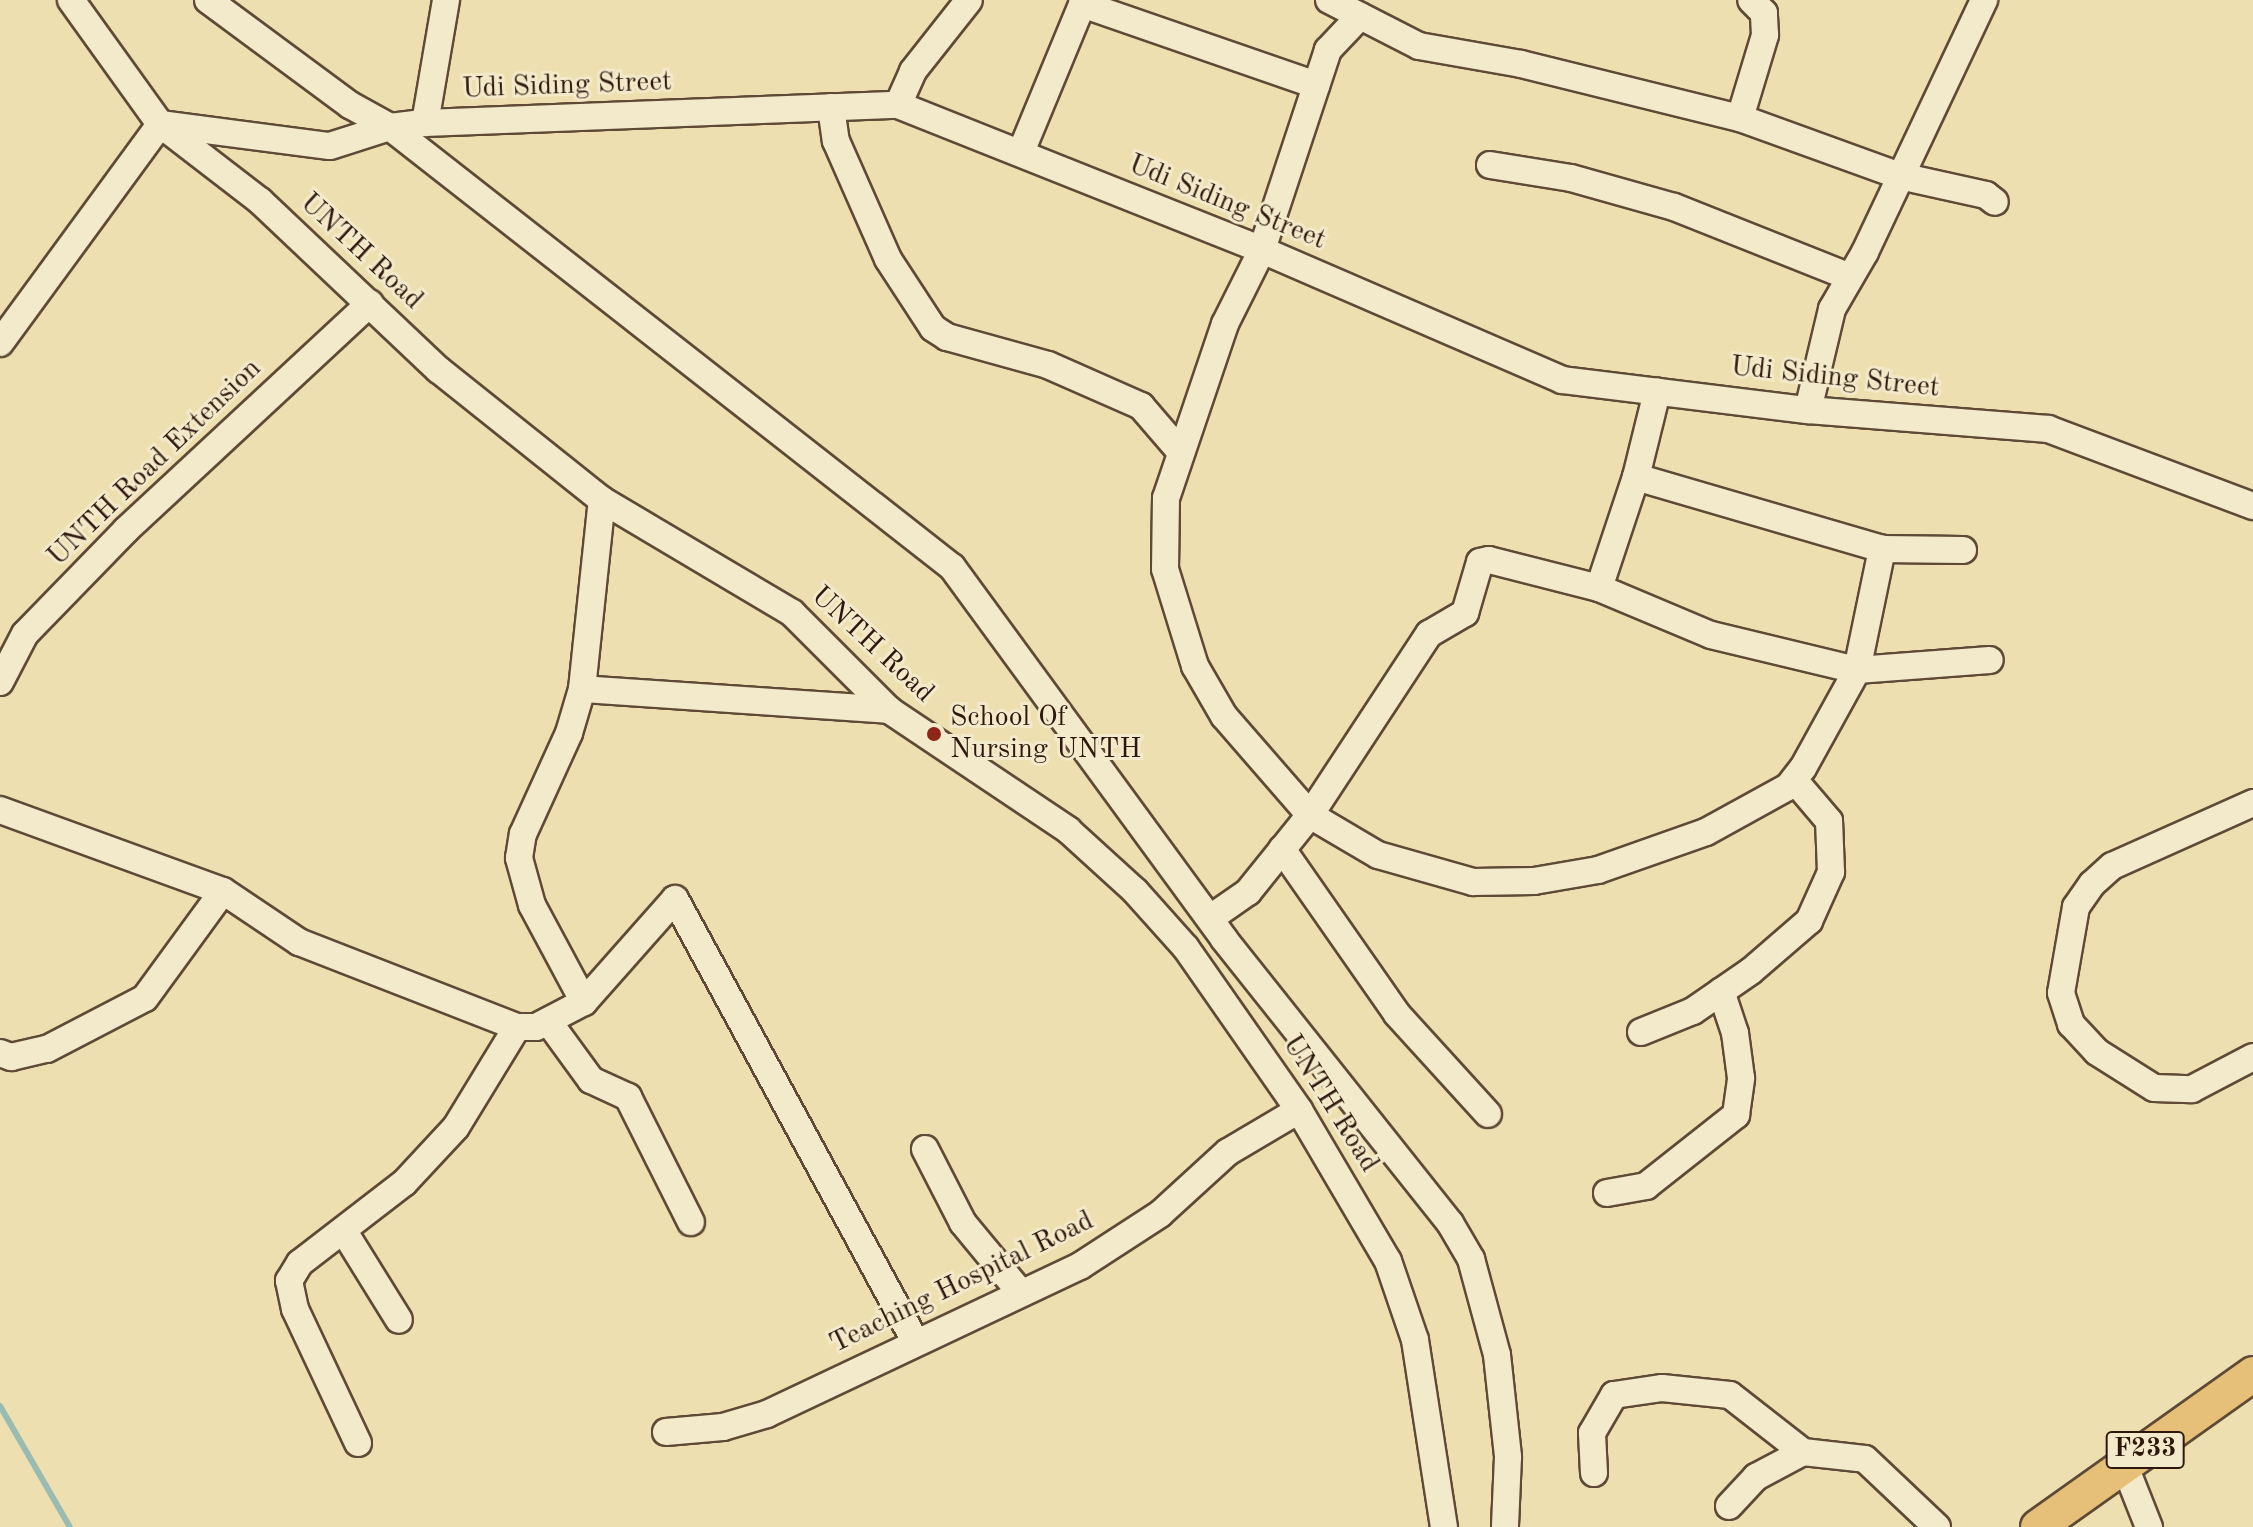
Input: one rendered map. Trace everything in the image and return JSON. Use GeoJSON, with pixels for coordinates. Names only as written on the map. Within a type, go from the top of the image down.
{"type":"FeatureCollection","features":[{"type":"Feature","properties":{"kind":"main road","name":"F233"},"geometry":{"type":"LineString","coordinates":[[2038,1527],[2253,1374]]}},
{"type":"Feature","properties":{"kind":"street","name":"UNTH Road"},"geometry":{"type":"LineString","coordinates":[[71,0],[160,124],[260,201],[513,432],[602,500],[792,613],[889,710],[1059,824],[1135,891],[1186,948],[1299,1110],[1388,1261],[1403,1299],[1424,1387],[1444,1527]]}},
{"type":"Feature","properties":{"kind":"street"},"geometry":{"type":"LineString","coordinates":[[208,0],[350,105],[390,127],[952,567],[1274,1003],[1419,1181],[1471,1259],[1497,1355],[1508,1457],[1505,1527]]}},
{"type":"Feature","properties":{"kind":"street"},"geometry":{"type":"LineString","coordinates":[[425,123],[446,0]]}},
{"type":"Feature","properties":{"kind":"street"},"geometry":{"type":"LineString","coordinates":[[898,105],[913,71],[969,0]]}},
{"type":"Feature","properties":{"kind":"street"},"geometry":{"type":"LineString","coordinates":[[1329,0],[1419,46],[1521,64],[1740,118],[1900,176],[1986,195],[1995,202]]}},
{"type":"Feature","properties":{"kind":"street"},"geometry":{"type":"LineString","coordinates":[[1740,118],[1765,35],[1764,13],[1751,0]]}},
{"type":"Feature","properties":{"kind":"street"},"geometry":{"type":"LineString","coordinates":[[1808,410],[1832,309],[1984,0]]}},
{"type":"Feature","properties":{"kind":"street"},"geometry":{"type":"LineString","coordinates":[[1021,152],[1083,2],[1316,85]]}},
{"type":"Feature","properties":{"kind":"street"},"geometry":{"type":"LineString","coordinates":[[1360,16],[1328,50],[1262,250],[1225,324],[1179,450],[1166,498],[1165,569],[1172,605],[1195,666],[1224,716],[1310,815],[1378,855],[1426,872],[1473,882],[1534,881],[1598,870],[1664,850],[1795,781],[1857,670],[1882,549]]}},
{"type":"Feature","properties":{"kind":"street","name":"Udi Siding Street"},"geometry":{"type":"LineString","coordinates":[[160,124],[330,146],[390,127],[425,123],[898,105],[1262,250],[1562,380],[1808,410],[2048,429],[2253,506]]}},
{"type":"Feature","properties":{"kind":"street"},"geometry":{"type":"LineString","coordinates":[[831,107],[836,141],[888,259],[933,328],[947,337],[1048,365],[1141,406],[1179,450]]}},
{"type":"Feature","properties":{"kind":"street"},"geometry":{"type":"LineString","coordinates":[[0,343],[160,124]]}},
{"type":"Feature","properties":{"kind":"street"},"geometry":{"type":"LineString","coordinates":[[1490,165],[1571,178],[1674,207],[1850,277]]}},
{"type":"Feature","properties":{"kind":"street","name":"UNTH Road Extension"},"geometry":{"type":"LineString","coordinates":[[0,682],[25,634],[106,551],[370,303]]}},
{"type":"Feature","properties":{"kind":"street"},"geometry":{"type":"LineString","coordinates":[[1599,588],[1636,477],[1657,392]]}},
{"type":"Feature","properties":{"kind":"street"},"geometry":{"type":"LineString","coordinates":[[1636,477],[1882,549],[1963,550]]}},
{"type":"Feature","properties":{"kind":"street"},"geometry":{"type":"LineString","coordinates":[[584,1002],[532,905],[519,858],[523,834],[569,733],[582,689],[602,500]]}},
{"type":"Feature","properties":{"kind":"street"},"geometry":{"type":"LineString","coordinates":[[1212,917],[1248,892],[1310,815],[1429,634],[1465,613],[1480,562],[1489,560],[1599,588],[1711,635],[1857,670],[1990,660]]}},
{"type":"Feature","properties":{"kind":"street"},"geometry":{"type":"LineString","coordinates":[[582,689],[889,710]]}},
{"type":"Feature","properties":{"kind":"street"},"geometry":{"type":"LineString","coordinates":[[1641,1032],[1693,1011],[1809,921],[1831,872],[1829,821],[1795,781]]}},
{"type":"Feature","properties":{"kind":"street"},"geometry":{"type":"LineString","coordinates":[[2253,803],[2112,866],[2092,884],[2076,907],[2061,993],[2071,1024],[2097,1052],[2154,1088],[2192,1089],[2253,1057]]}},
{"type":"Feature","properties":{"kind":"street"},"geometry":{"type":"LineString","coordinates":[[0,810],[223,891],[299,942],[528,1029],[584,1002],[675,899],[915,1341]]}},
{"type":"Feature","properties":{"kind":"street"},"geometry":{"type":"LineString","coordinates":[[1282,849],[1397,1014],[1488,1114]]}},
{"type":"Feature","properties":{"kind":"street"},"geometry":{"type":"LineString","coordinates":[[0,1053],[11,1057],[47,1049],[145,998],[223,891]]}},
{"type":"Feature","properties":{"kind":"street"},"geometry":{"type":"LineString","coordinates":[[1607,1193],[1646,1186],[1736,1115],[1741,1078],[1735,1033],[1721,991]]}},
{"type":"Feature","properties":{"kind":"street"},"geometry":{"type":"LineString","coordinates":[[548,1021],[591,1080],[628,1097],[691,1222]]}},
{"type":"Feature","properties":{"kind":"street"},"geometry":{"type":"LineString","coordinates":[[358,1443],[295,1309],[289,1281],[300,1263],[345,1233],[404,1183],[456,1127],[517,1027]]}},
{"type":"Feature","properties":{"kind":"street","name":"Teaching Hospital Road"},"geometry":{"type":"LineString","coordinates":[[666,1432],[723,1427],[767,1414],[1116,1245],[1160,1214],[1228,1152],[1299,1110]]}},
{"type":"Feature","properties":{"kind":"street"},"geometry":{"type":"LineString","coordinates":[[925,1149],[963,1223],[1021,1293]]}},
{"type":"Feature","properties":{"kind":"street"},"geometry":{"type":"LineString","coordinates":[[345,1233],[399,1320]]}},
{"type":"Feature","properties":{"kind":"street"},"geometry":{"type":"LineString","coordinates":[[1594,1473],[1592,1433],[1614,1395],[1637,1390],[1730,1395],[1803,1452],[1865,1459],[1937,1527]]}},
{"type":"Feature","properties":{"kind":"street"},"geometry":{"type":"LineString","coordinates":[[1729,1506],[1756,1477],[1803,1452]]}},
{"type":"Feature","properties":{"kind":"street"},"geometry":{"type":"LineString","coordinates":[[2124,1464],[2149,1527]]}},
{"type":"Feature","properties":{"kind":"waterway"},"geometry":{"type":"LineString","coordinates":[[0,1406],[70,1527]]}},
{"type":"Feature","properties":{"kind":"place","name":"School Of Nursing UNTH"},"geometry":{"type":"Point","coordinates":[934,734]}}]}
